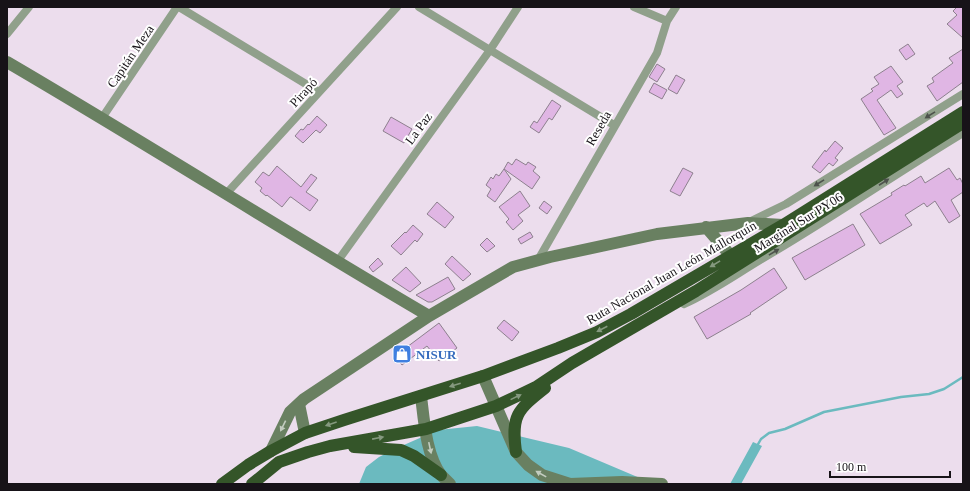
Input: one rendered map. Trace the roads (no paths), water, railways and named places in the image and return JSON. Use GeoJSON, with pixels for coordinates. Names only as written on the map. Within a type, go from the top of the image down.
{"type":"FeatureCollection","features":[{"type":"Feature","properties":{"kind":"highway","name":"Ruta Nacional Juan León Mallorquín"},"geometry":{"type":"LineString","coordinates":[[252,484],[279,462],[330,446],[426,429],[496,406],[536,387],[592,351],[696,290],[735,259],[782,225],[963,112]]}},
{"type":"Feature","properties":{"kind":"highway","name":"Ruta Nacional Juan León Mallorquín"},"geometry":{"type":"LineString","coordinates":[[222,484],[271,451],[305,433],[483,376],[597,332],[735,259],[963,123]]}},
{"type":"Feature","properties":{"kind":"highway"},"geometry":{"type":"LineString","coordinates":[[516,452],[514,425],[517,415],[526,403],[567,374],[592,351]]}},
{"type":"Feature","properties":{"kind":"highway"},"geometry":{"type":"LineString","coordinates":[[279,462],[303,444],[305,433]]}},
{"type":"Feature","properties":{"kind":"highway"},"geometry":{"type":"LineString","coordinates":[[330,446],[401,450],[414,456],[441,475]]}},
{"type":"Feature","properties":{"kind":"main road"},"geometry":{"type":"LineString","coordinates":[[7,62],[102,118],[336,262],[429,316]]}},
{"type":"Feature","properties":{"kind":"main road"},"geometry":{"type":"LineString","coordinates":[[271,451],[290,412],[299,404],[429,316],[513,267],[538,260],[657,234],[748,223],[782,225]]}},
{"type":"Feature","properties":{"kind":"main road"},"geometry":{"type":"LineString","coordinates":[[706,227],[735,259]]}},
{"type":"Feature","properties":{"kind":"main road"},"geometry":{"type":"LineString","coordinates":[[483,376],[516,452],[528,465],[542,475],[570,484],[622,482],[662,484]]}},
{"type":"Feature","properties":{"kind":"main road"},"geometry":{"type":"LineString","coordinates":[[421,396],[432,458],[441,475],[450,484]]}},
{"type":"Feature","properties":{"kind":"main road"},"geometry":{"type":"LineString","coordinates":[[299,404],[305,433]]}},
{"type":"Feature","properties":{"kind":"street"},"geometry":{"type":"LineString","coordinates":[[7,34],[29,7]]}},
{"type":"Feature","properties":{"kind":"street"},"geometry":{"type":"LineString","coordinates":[[178,7],[319,92]]}},
{"type":"Feature","properties":{"kind":"street","name":"Capitán Meza"},"geometry":{"type":"LineString","coordinates":[[102,118],[178,7]]}},
{"type":"Feature","properties":{"kind":"street","name":"Pirapó"},"geometry":{"type":"LineString","coordinates":[[226,194],[397,7]]}},
{"type":"Feature","properties":{"kind":"street"},"geometry":{"type":"LineString","coordinates":[[419,7],[614,125]]}},
{"type":"Feature","properties":{"kind":"street","name":"La Paz"},"geometry":{"type":"LineString","coordinates":[[336,262],[490,50],[518,7]]}},
{"type":"Feature","properties":{"kind":"street"},"geometry":{"type":"LineString","coordinates":[[634,7],[667,21]]}},
{"type":"Feature","properties":{"kind":"street","name":"Reseda"},"geometry":{"type":"LineString","coordinates":[[538,260],[614,125],[657,53],[667,21],[676,7]]}},
{"type":"Feature","properties":{"kind":"street"},"geometry":{"type":"LineString","coordinates":[[748,223],[786,204],[963,94]]}},
{"type":"Feature","properties":{"kind":"street","name":"Marginal Sur PY06"},"geometry":{"type":"LineString","coordinates":[[641,322],[687,303],[704,294],[802,236],[920,159],[963,133]]}},
{"type":"Feature","properties":{"kind":"water"},"geometry":{"type":"Polygon","coordinates":[[[477,426],[569,448],[654,484],[359,484],[366,467],[379,457],[397,448],[438,430],[477,426]]]}},
{"type":"Feature","properties":{"kind":"water"},"geometry":{"type":"Polygon","coordinates":[[[753,442],[762,446],[741,484],[730,484],[753,442]]]}},
{"type":"Feature","properties":{"kind":"waterway"},"geometry":{"type":"LineString","coordinates":[[757,446],[761,439],[769,433],[785,429],[824,412],[901,397],[929,394],[944,389],[963,377]]}},
{"type":"Feature","properties":{"kind":"place","name":"NISUR"},"geometry":{"type":"Point","coordinates":[402,354]}}]}
